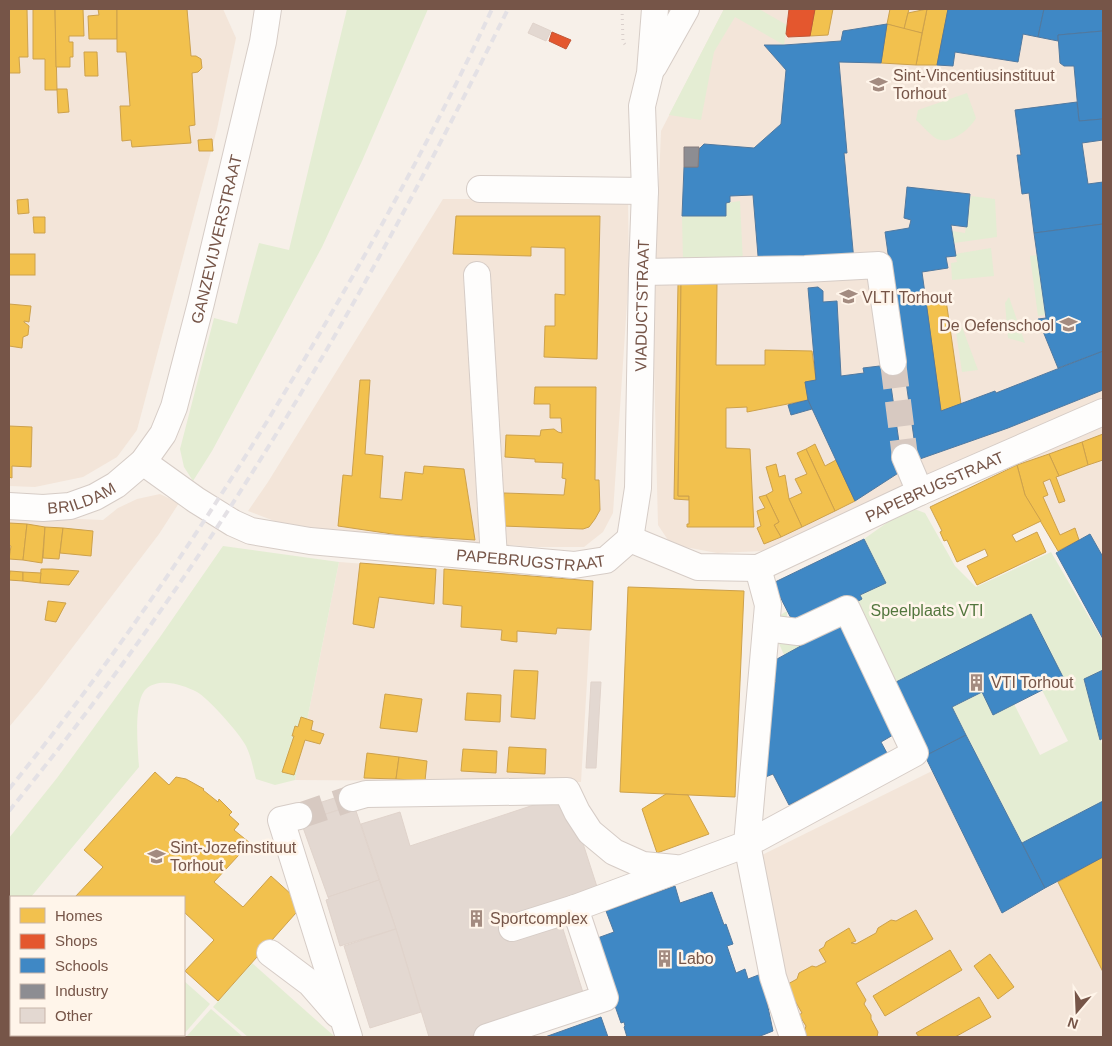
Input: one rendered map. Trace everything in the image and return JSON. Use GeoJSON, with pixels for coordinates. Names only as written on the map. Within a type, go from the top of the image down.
{"type":"FeatureCollection","features":[{"type":"Feature","properties":{"kind":"street","name":"GANZEVIJVERSTRAAT"},"geometry":{"type":"LineString","coordinates":[[143,462],[163,434],[174,407],[263,42],[268,9]]}},
{"type":"Feature","properties":{"kind":"street","name":"VIADUCTSTRAAT"},"geometry":{"type":"LineString","coordinates":[[630,539],[638,488],[645,190],[642,106],[650,73],[655,9]]}},
{"type":"Feature","properties":{"kind":"street","name":"VIADUCTSTRAAT"},"geometry":{"type":"LineString","coordinates":[[650,73],[686,9]]}},
{"type":"Feature","properties":{"kind":"street"},"geometry":{"type":"LineString","coordinates":[[480,189],[645,190]]}},
{"type":"Feature","properties":{"kind":"street"},"geometry":{"type":"LineString","coordinates":[[642,272],[804,269],[879,265],[893,362]]}},
{"type":"Feature","properties":{"kind":"street"},"geometry":{"type":"LineString","coordinates":[[476,275],[494,558]]}},
{"type":"Feature","properties":{"kind":"street","name":"PAPEBRUGSTRAAT"},"geometry":{"type":"LineString","coordinates":[[143,462],[208,508],[233,523],[251,530],[310,541],[574,565],[606,560],[630,539],[698,567],[758,568],[920,492],[1103,412]]}},
{"type":"Feature","properties":{"kind":"street"},"geometry":{"type":"LineString","coordinates":[[905,457],[920,492]]}},
{"type":"Feature","properties":{"kind":"street","name":"BRILDAM"},"geometry":{"type":"LineString","coordinates":[[9,506],[43,508],[70,506],[95,497],[116,486],[143,462]]}},
{"type":"Feature","properties":{"kind":"street"},"geometry":{"type":"LineString","coordinates":[[758,568],[768,605],[747,844],[773,978],[793,1037]]}},
{"type":"Feature","properties":{"kind":"street"},"geometry":{"type":"LineString","coordinates":[[512,928],[575,908],[747,844],[915,753],[847,609],[798,632],[766,628]]}},
{"type":"Feature","properties":{"kind":"street"},"geometry":{"type":"LineString","coordinates":[[352,798],[366,794],[568,791],[577,812],[590,832],[614,852],[643,865],[681,868]]}},
{"type":"Feature","properties":{"kind":"street"},"geometry":{"type":"LineString","coordinates":[[299,816],[280,820],[347,1031]]}},
{"type":"Feature","properties":{"kind":"street"},"geometry":{"type":"LineString","coordinates":[[488,1037],[605,998],[575,908]]}},
{"type":"Feature","properties":{"kind":"street"},"geometry":{"type":"LineString","coordinates":[[270,953],[310,983],[326,1000],[347,1031]]}},
{"type":"Feature","properties":{"kind":"shaded area"},"geometry":{"type":"Polygon","coordinates":[[[9,9],[223,9],[236,38],[217,129],[137,430],[117,457],[83,477],[35,487],[9,486],[9,9]]]}},
{"type":"Feature","properties":{"kind":"shaded area"},"geometry":{"type":"Polygon","coordinates":[[[724,9],[1103,9],[1103,397],[1097,400],[1093,408],[1055,424],[1048,421],[765,551],[717,553],[685,547],[668,540],[658,525],[653,326],[661,131],[724,9]]]}},
{"type":"Feature","properties":{"kind":"shaded area"},"geometry":{"type":"Polygon","coordinates":[[[443,199],[628,199],[629,273],[613,513],[603,532],[584,547],[537,547],[370,536],[277,522],[248,511],[268,482],[443,199]]]}},
{"type":"Feature","properties":{"kind":"shaded area"},"geometry":{"type":"Polygon","coordinates":[[[1103,422],[1103,561],[1090,534],[1058,551],[1017,465],[1061,439],[1103,422]]]}},
{"type":"Feature","properties":{"kind":"shaded area"},"geometry":{"type":"Polygon","coordinates":[[[160,494],[179,503],[159,534],[40,690],[9,727],[9,516],[103,520],[118,508],[137,499],[160,494]]]}},
{"type":"Feature","properties":{"kind":"shaded area"},"geometry":{"type":"Polygon","coordinates":[[[339,562],[593,581],[581,782],[295,780],[339,562]]]}},
{"type":"Feature","properties":{"kind":"shaded area"},"geometry":{"type":"Polygon","coordinates":[[[932,771],[1002,913],[1103,857],[1103,1037],[785,1037],[740,866],[932,771]]]}},
{"type":"Feature","properties":{"kind":"green space"},"geometry":{"type":"Polygon","coordinates":[[[347,9],[428,9],[362,161],[322,247],[212,451],[193,481],[184,467],[180,449],[214,318],[237,324],[259,243],[289,250],[347,9]]]}},
{"type":"Feature","properties":{"kind":"green space"},"geometry":{"type":"Polygon","coordinates":[[[724,9],[759,9],[787,25],[784,45],[735,17],[714,52],[701,120],[669,115],[724,9]]]}},
{"type":"Feature","properties":{"kind":"green space"},"geometry":{"type":"Polygon","coordinates":[[[967,93],[976,118],[960,135],[948,140],[937,139],[916,120],[918,110],[967,93]]]}},
{"type":"Feature","properties":{"kind":"green space"},"geometry":{"type":"Polygon","coordinates":[[[971,196],[995,199],[997,237],[954,243],[952,231],[965,233],[971,196]]]}},
{"type":"Feature","properties":{"kind":"green space"},"geometry":{"type":"Polygon","coordinates":[[[740,201],[743,263],[683,262],[682,216],[726,216],[726,203],[740,201]]]}},
{"type":"Feature","properties":{"kind":"green space"},"geometry":{"type":"Polygon","coordinates":[[[991,248],[994,276],[952,280],[951,263],[957,262],[955,254],[991,248]]]}},
{"type":"Feature","properties":{"kind":"green space"},"geometry":{"type":"Polygon","coordinates":[[[1037,255],[1045,315],[1038,316],[1030,256],[1037,255]]]}},
{"type":"Feature","properties":{"kind":"green space"},"geometry":{"type":"Polygon","coordinates":[[[1009,297],[1025,343],[1008,338],[1005,303],[1009,297]]]}},
{"type":"Feature","properties":{"kind":"green space"},"geometry":{"type":"Polygon","coordinates":[[[955,325],[962,327],[978,370],[962,372],[955,325]]]}},
{"type":"Feature","properties":{"kind":"green space","name":"Speelplaats VTI"},"geometry":{"type":"Polygon","coordinates":[[[909,507],[925,513],[955,566],[976,587],[1051,552],[1103,641],[1103,670],[1084,680],[1103,748],[1103,801],[1022,843],[952,707],[982,692],[993,714],[1014,704],[1040,755],[1068,741],[1042,690],[1031,614],[890,685],[847,622],[784,655],[777,639],[777,617],[787,611],[787,622],[796,627],[885,583],[864,539],[909,507]]]}},
{"type":"Feature","properties":{"kind":"green space"},"geometry":{"type":"Polygon","coordinates":[[[223,546],[339,562],[295,780],[275,785],[256,779],[251,758],[243,740],[208,701],[197,692],[172,683],[152,685],[146,689],[139,704],[137,738],[139,767],[32,896],[10,896],[9,924],[9,838],[57,778],[160,637],[223,546]]]}},
{"type":"Feature","properties":{"kind":"green space"},"geometry":{"type":"Polygon","coordinates":[[[252,963],[334,1036],[248,1037],[213,1007],[252,963]]]}},
{"type":"Feature","properties":{"kind":"green space"},"geometry":{"type":"Polygon","coordinates":[[[185,982],[210,1004],[185,1033],[185,982]]]}},
{"type":"Feature","properties":{"kind":"green space"},"geometry":{"type":"Polygon","coordinates":[[[211,1009],[243,1037],[186,1037],[211,1009]]]}},
{"type":"Feature","properties":{"kind":"building: Homes"},"geometry":{"type":"Polygon","coordinates":[[[9,9],[27,9],[28,57],[19,57],[20,73],[9,73],[9,9]]]}},
{"type":"Feature","properties":{"kind":"building: Homes"},"geometry":{"type":"Polygon","coordinates":[[[33,9],[55,9],[57,90],[45,90],[45,59],[33,59],[33,9]]]}},
{"type":"Feature","properties":{"kind":"building: Homes"},"geometry":{"type":"Polygon","coordinates":[[[55,9],[83,9],[84,36],[69,36],[69,42],[73,42],[73,57],[70,57],[70,67],[56,67],[55,9]]]}},
{"type":"Feature","properties":{"kind":"building: Homes"},"geometry":{"type":"Polygon","coordinates":[[[98,9],[117,9],[117,39],[89,39],[88,16],[99,15],[98,9]]]}},
{"type":"Feature","properties":{"kind":"building: Homes"},"geometry":{"type":"Polygon","coordinates":[[[117,9],[187,9],[191,56],[201,59],[202,68],[198,72],[192,73],[195,125],[189,126],[191,143],[132,147],[131,140],[122,141],[120,106],[130,106],[126,52],[117,52],[117,9]]]}},
{"type":"Feature","properties":{"kind":"building: Homes"},"geometry":{"type":"Polygon","coordinates":[[[815,9],[833,9],[828,35],[810,36],[815,9]]]}},
{"type":"Feature","properties":{"kind":"building: Homes"},"geometry":{"type":"Polygon","coordinates":[[[890,9],[909,9],[904,29],[887,24],[890,9]]]}},
{"type":"Feature","properties":{"kind":"building: Homes"},"geometry":{"type":"Polygon","coordinates":[[[927,9],[948,9],[937,65],[916,65],[927,9]]]}},
{"type":"Feature","properties":{"kind":"building: Homes"},"geometry":{"type":"Polygon","coordinates":[[[927,9],[922,33],[904,29],[908,13],[927,9]]]}},
{"type":"Feature","properties":{"kind":"building: Homes"},"geometry":{"type":"Polygon","coordinates":[[[887,24],[922,33],[916,65],[881,63],[887,24]]]}},
{"type":"Feature","properties":{"kind":"building: Homes"},"geometry":{"type":"Polygon","coordinates":[[[84,52],[97,52],[98,76],[85,76],[84,52]]]}},
{"type":"Feature","properties":{"kind":"building: Homes"},"geometry":{"type":"Polygon","coordinates":[[[57,89],[67,89],[69,112],[58,113],[57,89]]]}},
{"type":"Feature","properties":{"kind":"building: Homes"},"geometry":{"type":"Polygon","coordinates":[[[212,139],[213,151],[199,151],[198,140],[212,139]]]}},
{"type":"Feature","properties":{"kind":"building: Homes"},"geometry":{"type":"Polygon","coordinates":[[[28,199],[29,213],[18,214],[17,200],[28,199]]]}},
{"type":"Feature","properties":{"kind":"building: Homes"},"geometry":{"type":"Polygon","coordinates":[[[456,216],[600,216],[597,359],[544,357],[545,326],[555,326],[555,294],[565,295],[565,248],[531,247],[531,256],[453,254],[456,216]]]}},
{"type":"Feature","properties":{"kind":"building: Homes"},"geometry":{"type":"Polygon","coordinates":[[[33,217],[45,217],[45,233],[34,233],[33,217]]]}},
{"type":"Feature","properties":{"kind":"building: Homes"},"geometry":{"type":"Polygon","coordinates":[[[9,254],[35,254],[35,275],[9,275],[9,254]]]}},
{"type":"Feature","properties":{"kind":"building: Homes"},"geometry":{"type":"Polygon","coordinates":[[[678,284],[681,284],[678,496],[689,496],[689,500],[674,499],[678,284]]]}},
{"type":"Feature","properties":{"kind":"building: Homes"},"geometry":{"type":"Polygon","coordinates":[[[681,284],[717,284],[716,365],[765,365],[765,350],[812,351],[816,380],[805,382],[808,400],[747,412],[747,407],[726,408],[726,448],[750,449],[754,527],[687,527],[687,524],[689,524],[689,496],[678,496],[681,284]]]}},
{"type":"Feature","properties":{"kind":"building: Homes"},"geometry":{"type":"Polygon","coordinates":[[[945,293],[961,404],[941,411],[925,295],[945,293]]]}},
{"type":"Feature","properties":{"kind":"building: Homes"},"geometry":{"type":"Polygon","coordinates":[[[9,304],[31,306],[29,322],[24,321],[29,326],[28,335],[23,337],[22,348],[9,346],[9,304]]]}},
{"type":"Feature","properties":{"kind":"building: Homes"},"geometry":{"type":"Polygon","coordinates":[[[360,380],[370,380],[365,454],[383,456],[380,498],[402,500],[405,472],[423,474],[424,466],[464,469],[475,540],[399,535],[338,526],[343,475],[352,476],[360,380]]]}},
{"type":"Feature","properties":{"kind":"building: Homes"},"geometry":{"type":"Polygon","coordinates":[[[535,387],[596,387],[595,480],[599,480],[600,510],[589,527],[583,529],[502,526],[504,493],[564,495],[566,479],[562,478],[563,463],[535,462],[535,459],[505,457],[506,435],[540,436],[541,430],[554,429],[562,433],[561,418],[550,418],[550,404],[534,404],[535,387]]]}},
{"type":"Feature","properties":{"kind":"building: Homes"},"geometry":{"type":"Polygon","coordinates":[[[9,426],[32,427],[31,467],[12,466],[12,478],[9,477],[9,426]]]}},
{"type":"Feature","properties":{"kind":"building: Homes"},"geometry":{"type":"Polygon","coordinates":[[[1103,434],[1103,460],[1088,465],[1082,442],[1103,434]]]}},
{"type":"Feature","properties":{"kind":"building: Homes"},"geometry":{"type":"Polygon","coordinates":[[[1082,442],[1088,465],[1059,476],[1049,454],[1082,442]]]}},
{"type":"Feature","properties":{"kind":"building: Homes"},"geometry":{"type":"Polygon","coordinates":[[[815,444],[825,466],[836,460],[855,501],[835,511],[806,449],[815,444]]]}},
{"type":"Feature","properties":{"kind":"building: Homes"},"geometry":{"type":"Polygon","coordinates":[[[806,449],[835,511],[802,527],[789,499],[802,493],[795,479],[807,474],[797,453],[806,449]]]}},
{"type":"Feature","properties":{"kind":"building: Homes"},"geometry":{"type":"Polygon","coordinates":[[[1049,454],[1059,476],[1056,477],[1065,501],[1059,503],[1050,479],[1043,482],[1048,495],[1043,497],[1060,535],[1075,528],[1079,540],[1058,551],[1025,495],[1017,465],[1049,454]]]}},
{"type":"Feature","properties":{"kind":"building: Homes"},"geometry":{"type":"Polygon","coordinates":[[[776,464],[779,477],[785,475],[789,499],[802,527],[781,537],[774,525],[779,522],[766,495],[773,491],[766,467],[776,464]]]}},
{"type":"Feature","properties":{"kind":"building: Homes"},"geometry":{"type":"Polygon","coordinates":[[[1017,465],[1025,495],[1041,521],[1012,535],[1016,542],[1037,532],[1046,552],[977,585],[967,566],[988,556],[985,549],[957,562],[947,540],[944,541],[940,532],[942,531],[930,507],[1017,465]]]}},
{"type":"Feature","properties":{"kind":"building: Homes"},"geometry":{"type":"Polygon","coordinates":[[[766,495],[779,522],[774,525],[781,537],[764,544],[757,528],[761,526],[757,511],[765,508],[759,497],[766,495]]]}},
{"type":"Feature","properties":{"kind":"building: Homes"},"geometry":{"type":"Polygon","coordinates":[[[9,523],[27,524],[23,560],[9,559],[11,546],[9,545],[9,523]]]}},
{"type":"Feature","properties":{"kind":"building: Homes"},"geometry":{"type":"Polygon","coordinates":[[[27,524],[45,527],[42,563],[23,560],[27,524]]]}},
{"type":"Feature","properties":{"kind":"building: Homes"},"geometry":{"type":"Polygon","coordinates":[[[45,527],[63,528],[59,559],[43,558],[45,527]]]}},
{"type":"Feature","properties":{"kind":"building: Homes"},"geometry":{"type":"Polygon","coordinates":[[[63,528],[93,531],[91,556],[60,553],[63,528]]]}},
{"type":"Feature","properties":{"kind":"building: Homes"},"geometry":{"type":"Polygon","coordinates":[[[360,563],[436,569],[434,604],[379,597],[374,628],[353,624],[360,563]]]}},
{"type":"Feature","properties":{"kind":"building: Homes"},"geometry":{"type":"Polygon","coordinates":[[[41,569],[79,571],[69,585],[40,583],[41,569]]]}},
{"type":"Feature","properties":{"kind":"building: Homes"},"geometry":{"type":"Polygon","coordinates":[[[444,569],[593,581],[591,630],[557,628],[556,634],[517,631],[517,642],[501,640],[502,630],[461,627],[462,606],[443,604],[444,569]]]}},
{"type":"Feature","properties":{"kind":"building: Homes"},"geometry":{"type":"Polygon","coordinates":[[[10,571],[23,572],[23,581],[9,580],[10,571]]]}},
{"type":"Feature","properties":{"kind":"building: Homes"},"geometry":{"type":"Polygon","coordinates":[[[23,572],[41,573],[40,583],[23,581],[23,572]]]}},
{"type":"Feature","properties":{"kind":"building: Homes"},"geometry":{"type":"Polygon","coordinates":[[[628,587],[744,591],[735,797],[620,792],[628,587]]]}},
{"type":"Feature","properties":{"kind":"building: Homes"},"geometry":{"type":"Polygon","coordinates":[[[48,601],[66,603],[56,622],[45,620],[48,601]]]}},
{"type":"Feature","properties":{"kind":"building: Homes"},"geometry":{"type":"Polygon","coordinates":[[[514,670],[538,671],[535,719],[511,717],[514,670]]]}},
{"type":"Feature","properties":{"kind":"building: Homes"},"geometry":{"type":"Polygon","coordinates":[[[467,693],[501,695],[500,722],[465,720],[467,693]]]}},
{"type":"Feature","properties":{"kind":"building: Homes"},"geometry":{"type":"Polygon","coordinates":[[[385,694],[422,699],[417,732],[380,728],[385,694]]]}},
{"type":"Feature","properties":{"kind":"building: Homes"},"geometry":{"type":"Polygon","coordinates":[[[301,717],[313,721],[311,730],[324,734],[320,744],[305,740],[294,775],[282,772],[294,736],[292,736],[295,726],[298,727],[301,717]]]}},
{"type":"Feature","properties":{"kind":"building: Homes"},"geometry":{"type":"Polygon","coordinates":[[[509,747],[546,749],[545,774],[507,772],[509,747]]]}},
{"type":"Feature","properties":{"kind":"building: Homes"},"geometry":{"type":"Polygon","coordinates":[[[463,749],[497,751],[496,773],[461,771],[463,749]]]}},
{"type":"Feature","properties":{"kind":"building: Homes"},"geometry":{"type":"Polygon","coordinates":[[[367,753],[399,757],[396,779],[364,778],[367,753]]]}},
{"type":"Feature","properties":{"kind":"building: Homes"},"geometry":{"type":"Polygon","coordinates":[[[399,757],[427,761],[425,781],[396,779],[399,757]]]}},
{"type":"Feature","properties":{"kind":"building: Homes"},"geometry":{"type":"Polygon","coordinates":[[[155,772],[169,785],[176,777],[186,779],[204,789],[218,802],[219,799],[232,812],[229,815],[239,824],[234,830],[250,843],[214,882],[243,907],[271,876],[303,905],[218,1001],[185,971],[214,940],[185,913],[185,896],[76,896],[103,867],[84,850],[155,772]]]}},
{"type":"Feature","properties":{"kind":"building: Homes"},"geometry":{"type":"Polygon","coordinates":[[[666,794],[688,795],[709,834],[657,853],[642,809],[666,794]]]}},
{"type":"Feature","properties":{"kind":"building: Homes"},"geometry":{"type":"Polygon","coordinates":[[[1103,857],[1103,972],[1058,882],[1103,857]]]}},
{"type":"Feature","properties":{"kind":"building: Homes"},"geometry":{"type":"Polygon","coordinates":[[[916,910],[933,939],[856,983],[866,1000],[864,1004],[878,1032],[877,1037],[807,1037],[804,1032],[806,1026],[799,1015],[802,1013],[786,985],[797,979],[799,973],[812,966],[816,967],[826,962],[819,950],[824,947],[826,942],[849,928],[856,941],[851,943],[856,944],[876,933],[878,928],[891,920],[896,921],[916,910]]]}},
{"type":"Feature","properties":{"kind":"building: Homes"},"geometry":{"type":"Polygon","coordinates":[[[950,950],[962,970],[885,1016],[873,996],[950,950]]]}},
{"type":"Feature","properties":{"kind":"building: Homes"},"geometry":{"type":"Polygon","coordinates":[[[990,954],[1014,987],[998,999],[974,966],[990,954]]]}},
{"type":"Feature","properties":{"kind":"building: Homes"},"geometry":{"type":"Polygon","coordinates":[[[979,997],[991,1017],[955,1037],[919,1037],[916,1033],[979,997]]]}},
{"type":"Feature","properties":{"kind":"building: Shops"},"geometry":{"type":"Polygon","coordinates":[[[789,9],[815,9],[810,36],[788,37],[786,34],[789,9]]]}},
{"type":"Feature","properties":{"kind":"building: Shops"},"geometry":{"type":"Polygon","coordinates":[[[552,32],[571,40],[566,49],[549,41],[552,32]]]}},
{"type":"Feature","properties":{"kind":"building: Schools"},"geometry":{"type":"Polygon","coordinates":[[[948,9],[1044,9],[1038,37],[1023,34],[1018,62],[955,52],[953,66],[937,65],[948,9]]]}},
{"type":"Feature","properties":{"kind":"building: Schools"},"geometry":{"type":"Polygon","coordinates":[[[1044,9],[1103,9],[1103,31],[1058,35],[1058,41],[1038,37],[1044,9]]]}},
{"type":"Feature","properties":{"kind":"building: Schools"},"geometry":{"type":"Polygon","coordinates":[[[887,24],[881,63],[839,62],[847,153],[844,153],[854,261],[759,268],[753,195],[730,196],[730,202],[726,203],[726,216],[682,216],[684,167],[698,167],[699,149],[704,144],[754,148],[781,124],[786,70],[764,45],[841,41],[843,31],[887,24]]]}},
{"type":"Feature","properties":{"kind":"building: Schools"},"geometry":{"type":"Polygon","coordinates":[[[1103,31],[1103,119],[1079,121],[1074,66],[1064,66],[1060,63],[1058,35],[1103,31]]]}},
{"type":"Feature","properties":{"kind":"building: Schools"},"geometry":{"type":"Polygon","coordinates":[[[1077,102],[1079,121],[1103,119],[1103,140],[1082,143],[1088,184],[1103,182],[1103,224],[1034,233],[1029,193],[1022,194],[1017,155],[1021,155],[1015,110],[1077,102]]]}},
{"type":"Feature","properties":{"kind":"building: Schools"},"geometry":{"type":"Polygon","coordinates":[[[907,187],[970,194],[967,227],[951,225],[956,256],[946,257],[948,268],[922,272],[941,411],[995,391],[996,393],[1103,351],[1103,390],[1008,428],[917,460],[885,232],[909,228],[911,220],[904,218],[907,187]]]}},
{"type":"Feature","properties":{"kind":"building: Schools"},"geometry":{"type":"Polygon","coordinates":[[[1103,224],[1103,351],[1058,368],[1038,319],[1046,318],[1034,233],[1103,224]]]}},
{"type":"Feature","properties":{"kind":"building: Schools"},"geometry":{"type":"Polygon","coordinates":[[[818,287],[823,291],[823,302],[837,301],[841,376],[864,373],[863,368],[888,365],[903,470],[855,501],[808,400],[805,382],[816,380],[808,288],[818,287]]]}},
{"type":"Feature","properties":{"kind":"building: Schools"},"geometry":{"type":"Polygon","coordinates":[[[808,400],[812,409],[791,415],[788,405],[808,400]]]}},
{"type":"Feature","properties":{"kind":"building: Schools"},"geometry":{"type":"Polygon","coordinates":[[[1090,534],[1103,557],[1103,639],[1056,553],[1090,534]]]}},
{"type":"Feature","properties":{"kind":"building: Schools"},"geometry":{"type":"Polygon","coordinates":[[[864,539],[886,583],[860,595],[862,599],[844,609],[796,628],[773,583],[864,539]]]}},
{"type":"Feature","properties":{"kind":"building: Schools","name":"VTI Torhout"},"geometry":{"type":"Polygon","coordinates":[[[1031,614],[1064,679],[993,715],[982,692],[952,707],[966,735],[925,756],[890,685],[1031,614]]]}},
{"type":"Feature","properties":{"kind":"building: Schools"},"geometry":{"type":"Polygon","coordinates":[[[846,621],[900,731],[881,742],[888,755],[789,805],[773,774],[763,778],[769,686],[776,682],[768,664],[846,621]]]}},
{"type":"Feature","properties":{"kind":"building: Schools"},"geometry":{"type":"Polygon","coordinates":[[[1103,670],[1103,738],[1100,740],[1084,679],[1103,670]]]}},
{"type":"Feature","properties":{"kind":"building: Schools"},"geometry":{"type":"Polygon","coordinates":[[[966,735],[1045,888],[1002,913],[925,756],[966,735]]]}},
{"type":"Feature","properties":{"kind":"building: Schools"},"geometry":{"type":"Polygon","coordinates":[[[1103,801],[1103,857],[1045,888],[1022,843],[1103,801]]]}},
{"type":"Feature","properties":{"kind":"building: Schools","name":"Labo"},"geometry":{"type":"Polygon","coordinates":[[[675,886],[680,903],[712,892],[733,944],[727,946],[736,973],[745,969],[748,979],[761,974],[773,1031],[758,1037],[627,1037],[624,1022],[621,1023],[592,940],[614,932],[606,911],[675,886]]]}},
{"type":"Feature","properties":{"kind":"building: Schools"},"geometry":{"type":"Polygon","coordinates":[[[601,1017],[608,1037],[545,1037],[601,1017]]]}},
{"type":"Feature","properties":{"kind":"building: Industry"},"geometry":{"type":"Polygon","coordinates":[[[684,147],[699,147],[698,167],[684,167],[684,147]]]}},
{"type":"Feature","properties":{"kind":"building: Other"},"geometry":{"type":"Polygon","coordinates":[[[533,23],[551,31],[546,41],[528,33],[533,23]]]}},
{"type":"Feature","properties":{"kind":"building: Other"},"geometry":{"type":"Polygon","coordinates":[[[591,682],[601,682],[596,768],[586,768],[591,682]]]}},
{"type":"Feature","properties":{"kind":"building: Other"},"geometry":{"type":"Polygon","coordinates":[[[350,793],[354,805],[301,822],[297,810],[350,793]]]}},
{"type":"Feature","properties":{"kind":"building: Other","name":"Sportcomplex"},"geometry":{"type":"Polygon","coordinates":[[[567,794],[599,893],[556,907],[585,999],[468,1037],[429,1037],[361,824],[400,812],[410,846],[567,794]]]}},
{"type":"Feature","properties":{"kind":"building: Other"},"geometry":{"type":"Polygon","coordinates":[[[354,805],[379,880],[328,897],[301,822],[354,805]]]}},
{"type":"Feature","properties":{"kind":"building: Other"},"geometry":{"type":"Polygon","coordinates":[[[379,880],[396,929],[340,946],[326,900],[329,899],[328,897],[379,880]]]}},
{"type":"Feature","properties":{"kind":"building: Other"},"geometry":{"type":"Polygon","coordinates":[[[396,929],[421,1012],[370,1028],[344,946],[396,929]]]}},
{"type":"Feature","properties":{"kind":"building: Other"},"geometry":{"type":"Polygon","coordinates":[[[74,1036],[74,1037],[38,1037],[74,1036]]]}},
{"type":"Feature","properties":{"kind":"tunnel"},"geometry":{"type":"LineString","coordinates":[[893,362],[905,457]]}},
{"type":"Feature","properties":{"kind":"tunnel"},"geometry":{"type":"LineString","coordinates":[[299,816],[352,798]]}},
{"type":"Feature","properties":{"kind":"railway"},"geometry":{"type":"LineString","coordinates":[[9,789],[96,677],[138,619],[255,441],[372,243],[434,127],[492,9]]}},
{"type":"Feature","properties":{"kind":"railway"},"geometry":{"type":"LineString","coordinates":[[9,811],[99,696],[156,617],[275,436],[380,256],[508,9]]}},
{"type":"Feature","properties":{"kind":"place","name":"Sint-Vincentiusinstituut Torhout"},"geometry":{"type":"Point","coordinates":[879,84]}},
{"type":"Feature","properties":{"kind":"place","name":"VLTI Torhout"},"geometry":{"type":"Point","coordinates":[848,297]}},
{"type":"Feature","properties":{"kind":"place","name":"De Oefenschool"},"geometry":{"type":"Point","coordinates":[1068,325]}},
{"type":"Feature","properties":{"kind":"place","name":"VTI Torhout"},"geometry":{"type":"Point","coordinates":[977,682]}},
{"type":"Feature","properties":{"kind":"place","name":"Sint-Jozefinstituut Torhout"},"geometry":{"type":"Point","coordinates":[156,856]}},
{"type":"Feature","properties":{"kind":"place","name":"Sportcomplex"},"geometry":{"type":"Point","coordinates":[476,918]}},
{"type":"Feature","properties":{"kind":"place","name":"Labo"},"geometry":{"type":"Point","coordinates":[664,958]}}]}
